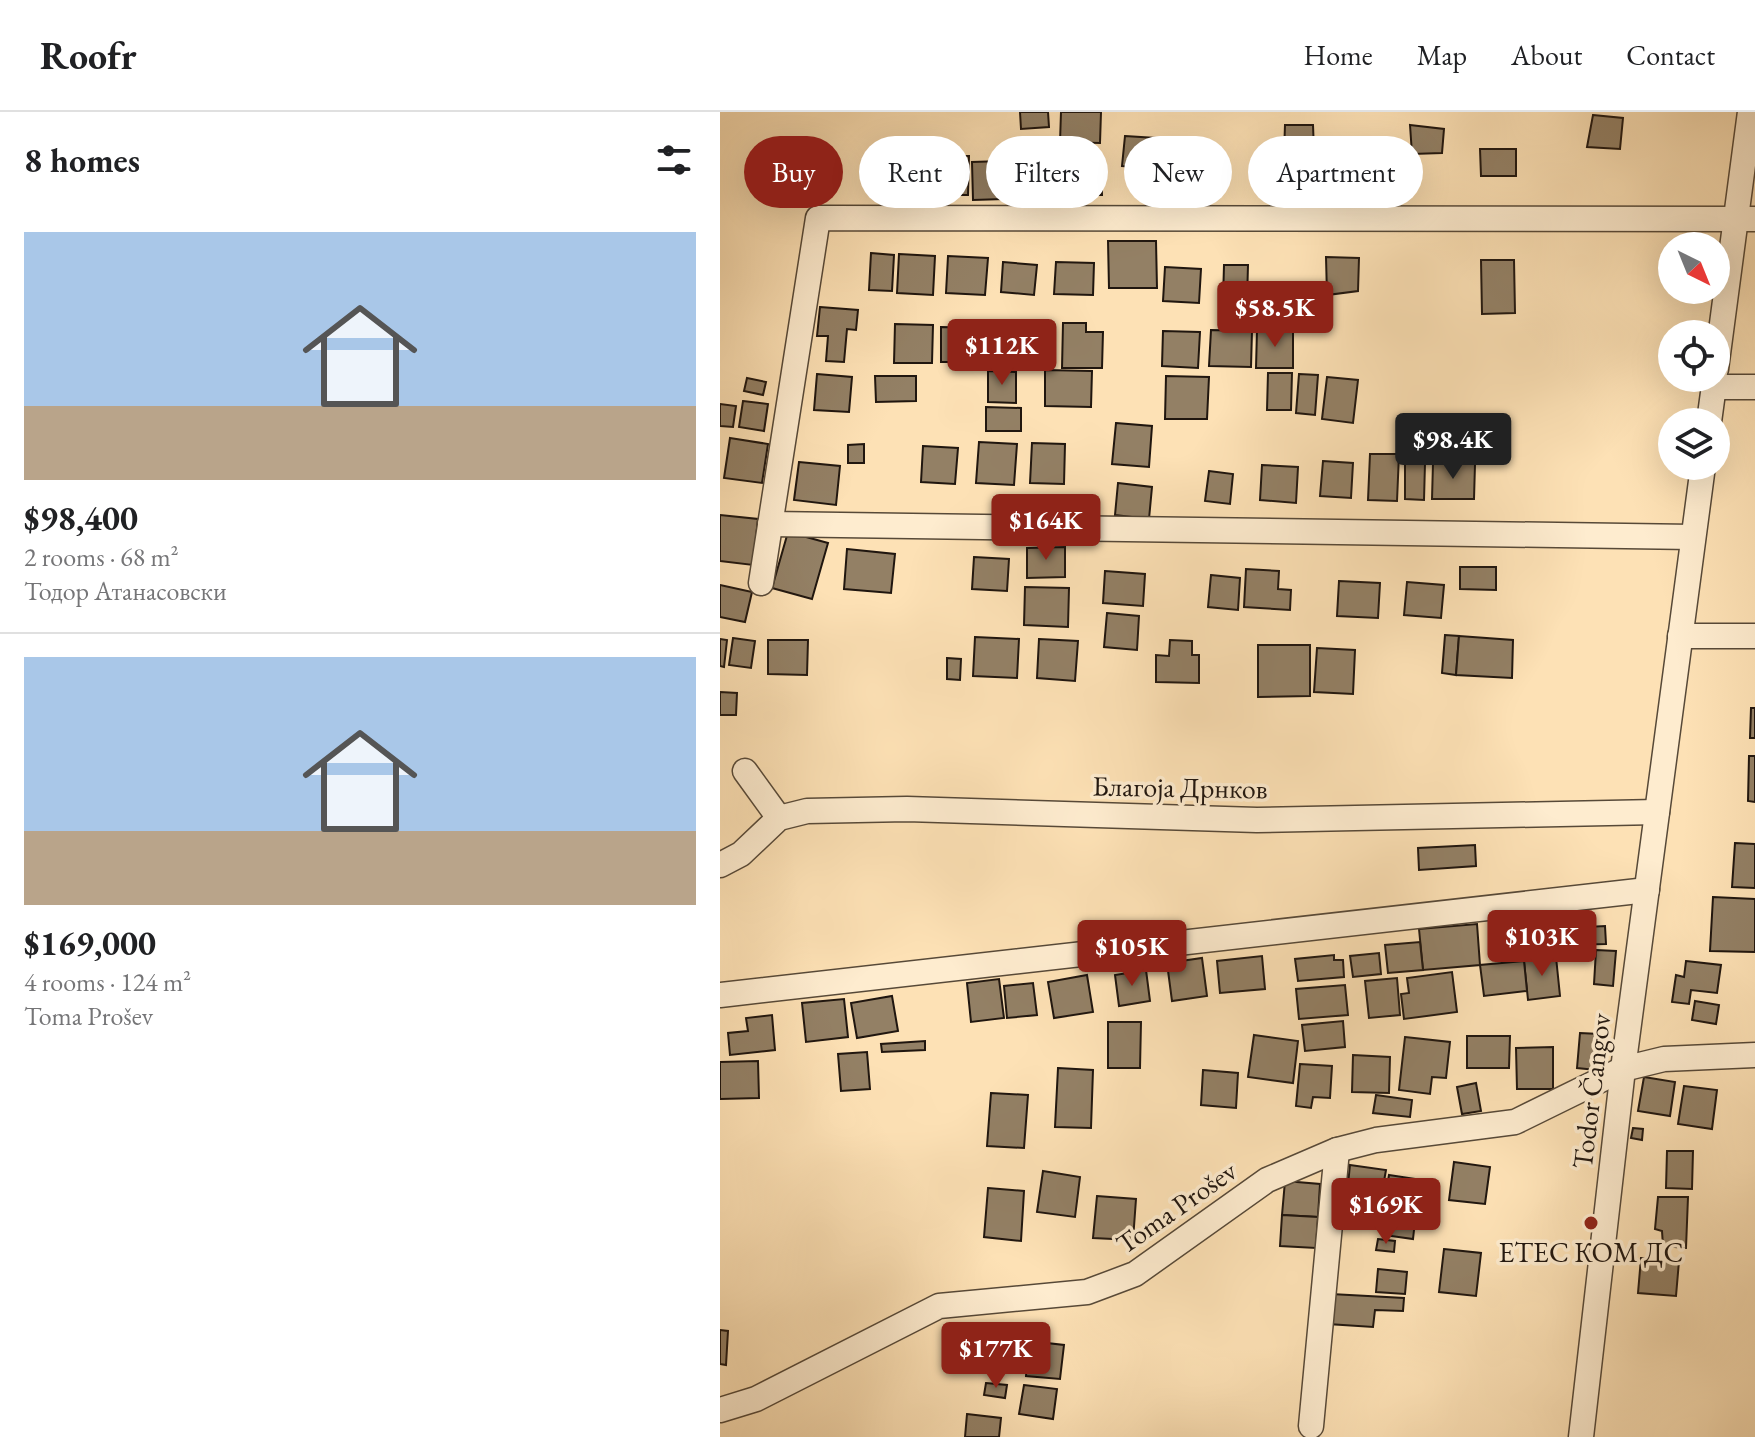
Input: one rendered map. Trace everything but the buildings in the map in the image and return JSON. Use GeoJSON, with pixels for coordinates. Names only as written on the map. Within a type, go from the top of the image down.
{"type":"FeatureCollection","features":[{"type":"Feature","properties":{"kind":"street"},"geometry":{"type":"LineString","coordinates":[[1726,320],[1746,219],[1750,112]]}},
{"type":"Feature","properties":{"kind":"street"},"geometry":{"type":"LineString","coordinates":[[761,583],[818,218],[1746,219]]}},
{"type":"Feature","properties":{"kind":"street"},"geometry":{"type":"LineString","coordinates":[[1730,381],[1755,387]]}},
{"type":"Feature","properties":{"kind":"street","name":"Todor Čangov"},"geometry":{"type":"LineString","coordinates":[[1581,1437],[1623,1069],[1701,480]]}},
{"type":"Feature","properties":{"kind":"street"},"geometry":{"type":"LineString","coordinates":[[770,524],[1693,537]]}},
{"type":"Feature","properties":{"kind":"street"},"geometry":{"type":"LineString","coordinates":[[1680,636],[1755,636]]}},
{"type":"Feature","properties":{"kind":"street"},"geometry":{"type":"LineString","coordinates":[[720,865],[741,854],[779,818],[745,771]]}},
{"type":"Feature","properties":{"kind":"street","name":"Благоја Дрнков"},"geometry":{"type":"LineString","coordinates":[[779,818],[807,811],[907,809],[1257,820],[1657,812]]}},
{"type":"Feature","properties":{"kind":"street"},"geometry":{"type":"LineString","coordinates":[[720,995],[1647,890]]}},
{"type":"Feature","properties":{"kind":"street","name":"Toma Prošev"},"geometry":{"type":"LineString","coordinates":[[720,1410],[756,1399],[939,1306],[1087,1292],[1115,1284],[1135,1274],[1267,1180],[1337,1150],[1376,1140],[1515,1122],[1623,1069],[1664,1059],[1755,1055]]}},
{"type":"Feature","properties":{"kind":"street"},"geometry":{"type":"LineString","coordinates":[[1311,1426],[1337,1150]]}},
{"type":"Feature","properties":{"kind":"place","name":"ЕТЕС КОМ ДС"},"geometry":{"type":"Point","coordinates":[1591,1223]}}]}
